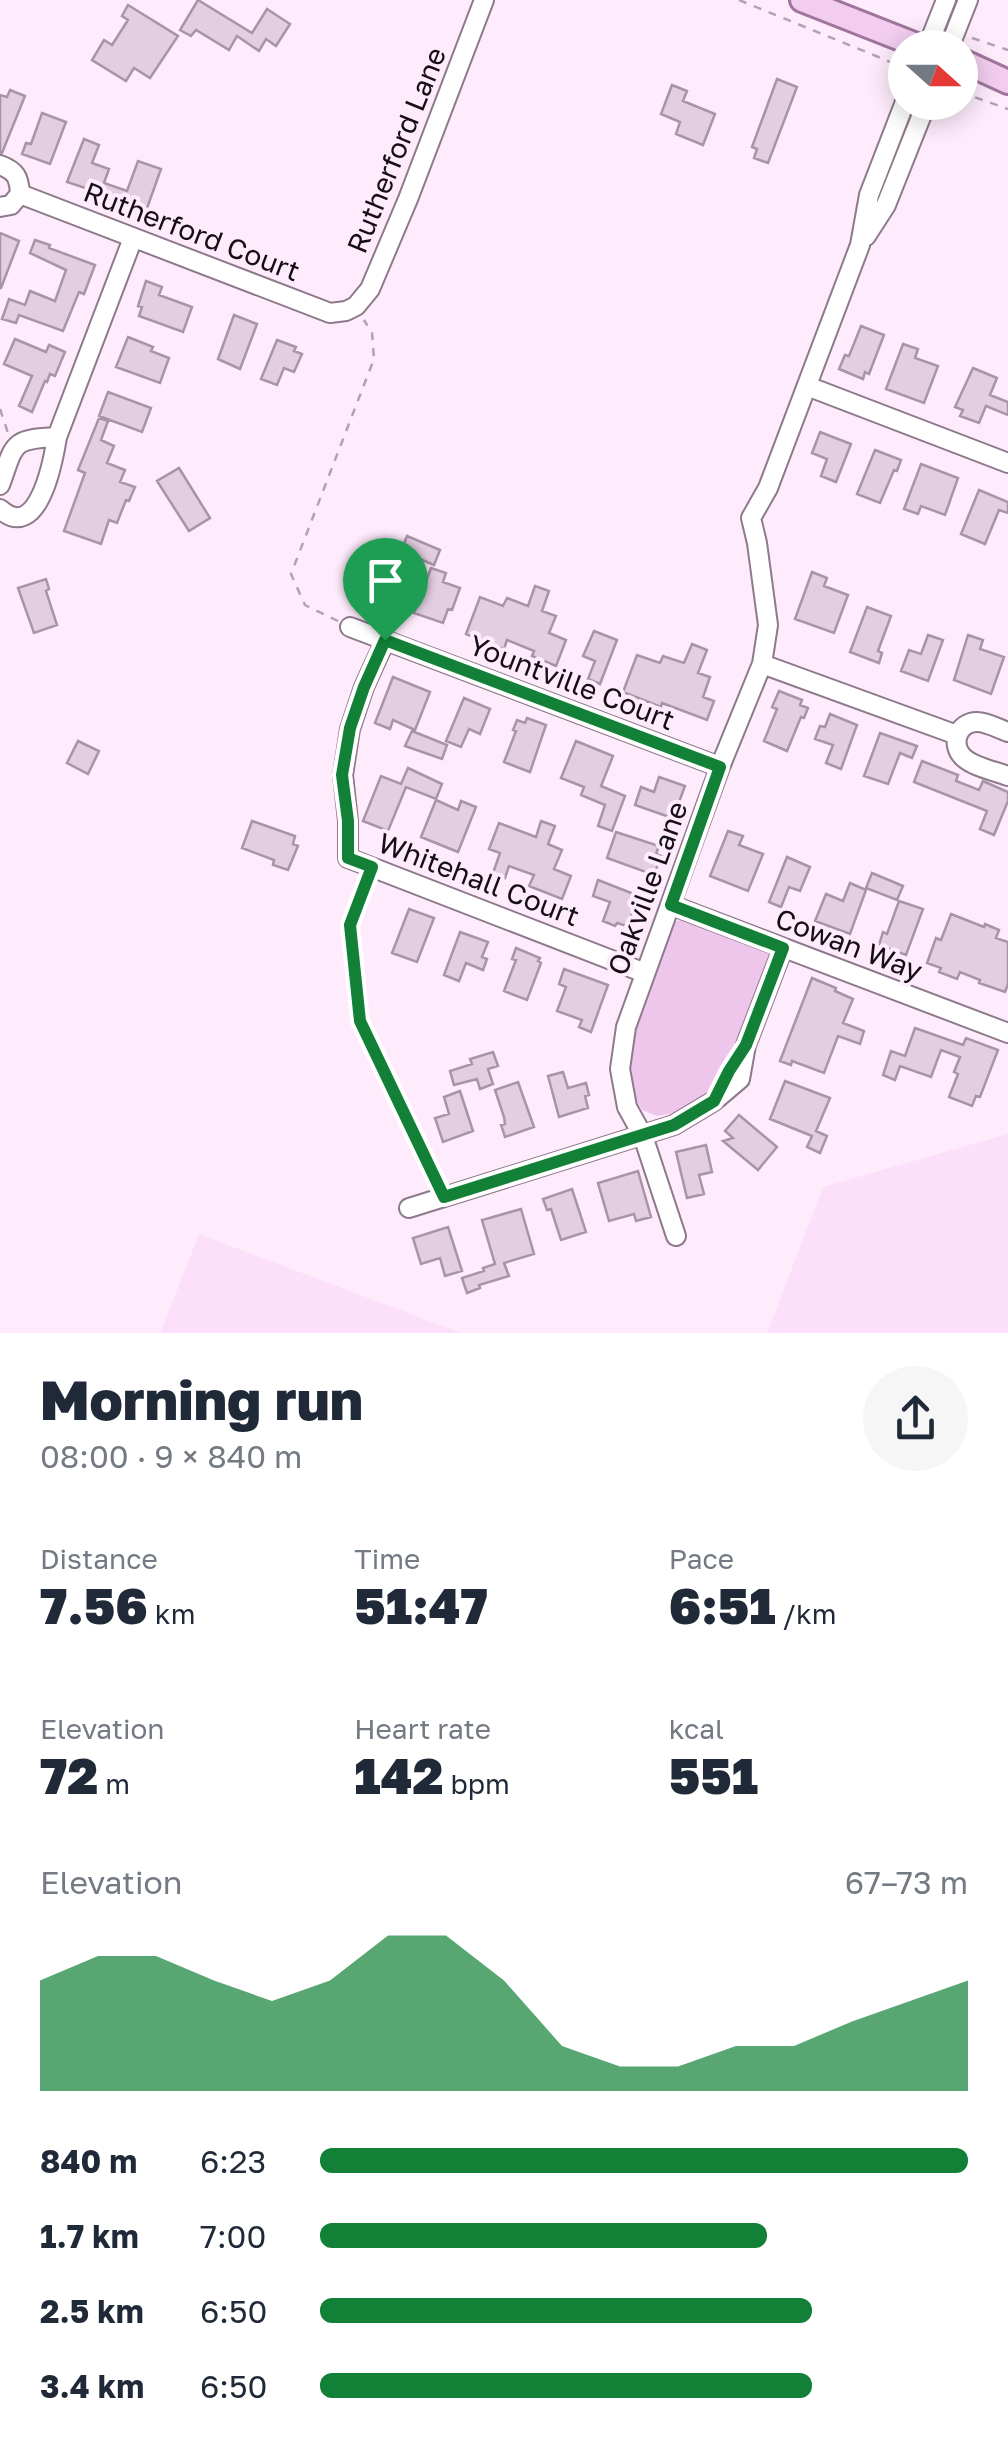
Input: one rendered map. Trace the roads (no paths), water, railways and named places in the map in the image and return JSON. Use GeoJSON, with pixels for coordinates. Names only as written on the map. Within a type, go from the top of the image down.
{"type":"FeatureCollection","features":[{"type":"Feature","properties":{"kind":"main road"},"geometry":{"type":"LineString","coordinates":[[802,0],[888,33]]}},
{"type":"Feature","properties":{"kind":"main road"},"geometry":{"type":"LineString","coordinates":[[978,68],[1002,78]]}},
{"type":"Feature","properties":{"kind":"street","name":"Rutherford Lane"},"geometry":{"type":"LineString","coordinates":[[351,308],[370,289],[484,0]]}},
{"type":"Feature","properties":{"kind":"street"},"geometry":{"type":"LineString","coordinates":[[934,30],[946,0]]}},
{"type":"Feature","properties":{"kind":"street"},"geometry":{"type":"LineString","coordinates":[[957,30],[968,0]]}},
{"type":"Feature","properties":{"kind":"street","name":"Oakville Lane"},"geometry":{"type":"LineString","coordinates":[[676,1236],[643,1136],[627,1107],[620,1069],[626,1027],[720,767],[762,664],[768,625],[751,518],[768,488],[860,245],[869,194],[898,120]]}},
{"type":"Feature","properties":{"kind":"street","name":"Oakville Lane"},"geometry":{"type":"LineString","coordinates":[[860,245],[886,205],[920,120]]}},
{"type":"Feature","properties":{"kind":"street"},"geometry":{"type":"LineString","coordinates":[[0,165],[14,170],[20,194],[11,205],[0,207]]}},
{"type":"Feature","properties":{"kind":"street","name":"Rutherford Court"},"geometry":{"type":"LineString","coordinates":[[20,194],[330,313],[351,308]]}},
{"type":"Feature","properties":{"kind":"street"},"geometry":{"type":"LineString","coordinates":[[0,509],[13,517],[27,516],[34,510],[53,460],[57,437],[134,238]]}},
{"type":"Feature","properties":{"kind":"street"},"geometry":{"type":"LineString","coordinates":[[807,386],[1008,462]]}},
{"type":"Feature","properties":{"kind":"street"},"geometry":{"type":"LineString","coordinates":[[0,485],[18,442],[57,437]]}},
{"type":"Feature","properties":{"kind":"street","name":"Yountville Court"},"geometry":{"type":"LineString","coordinates":[[350,627],[720,767]]}},
{"type":"Feature","properties":{"kind":"street","name":"Whitehall Court"},"geometry":{"type":"LineString","coordinates":[[385,640],[350,728],[342,775],[348,858],[645,973]]}},
{"type":"Feature","properties":{"kind":"street"},"geometry":{"type":"LineString","coordinates":[[762,664],[958,736]]}},
{"type":"Feature","properties":{"kind":"street"},"geometry":{"type":"LineString","coordinates":[[1008,732],[974,722],[958,736],[957,747],[968,761],[1008,776]]}},
{"type":"Feature","properties":{"kind":"street","name":"Cowan Way"},"geometry":{"type":"LineString","coordinates":[[671,905],[1008,1033]]}},
{"type":"Feature","properties":{"kind":"street"},"geometry":{"type":"LineString","coordinates":[[409,1208],[643,1136],[674,1125],[714,1101],[740,1079],[746,1045],[783,948]]}}]}
